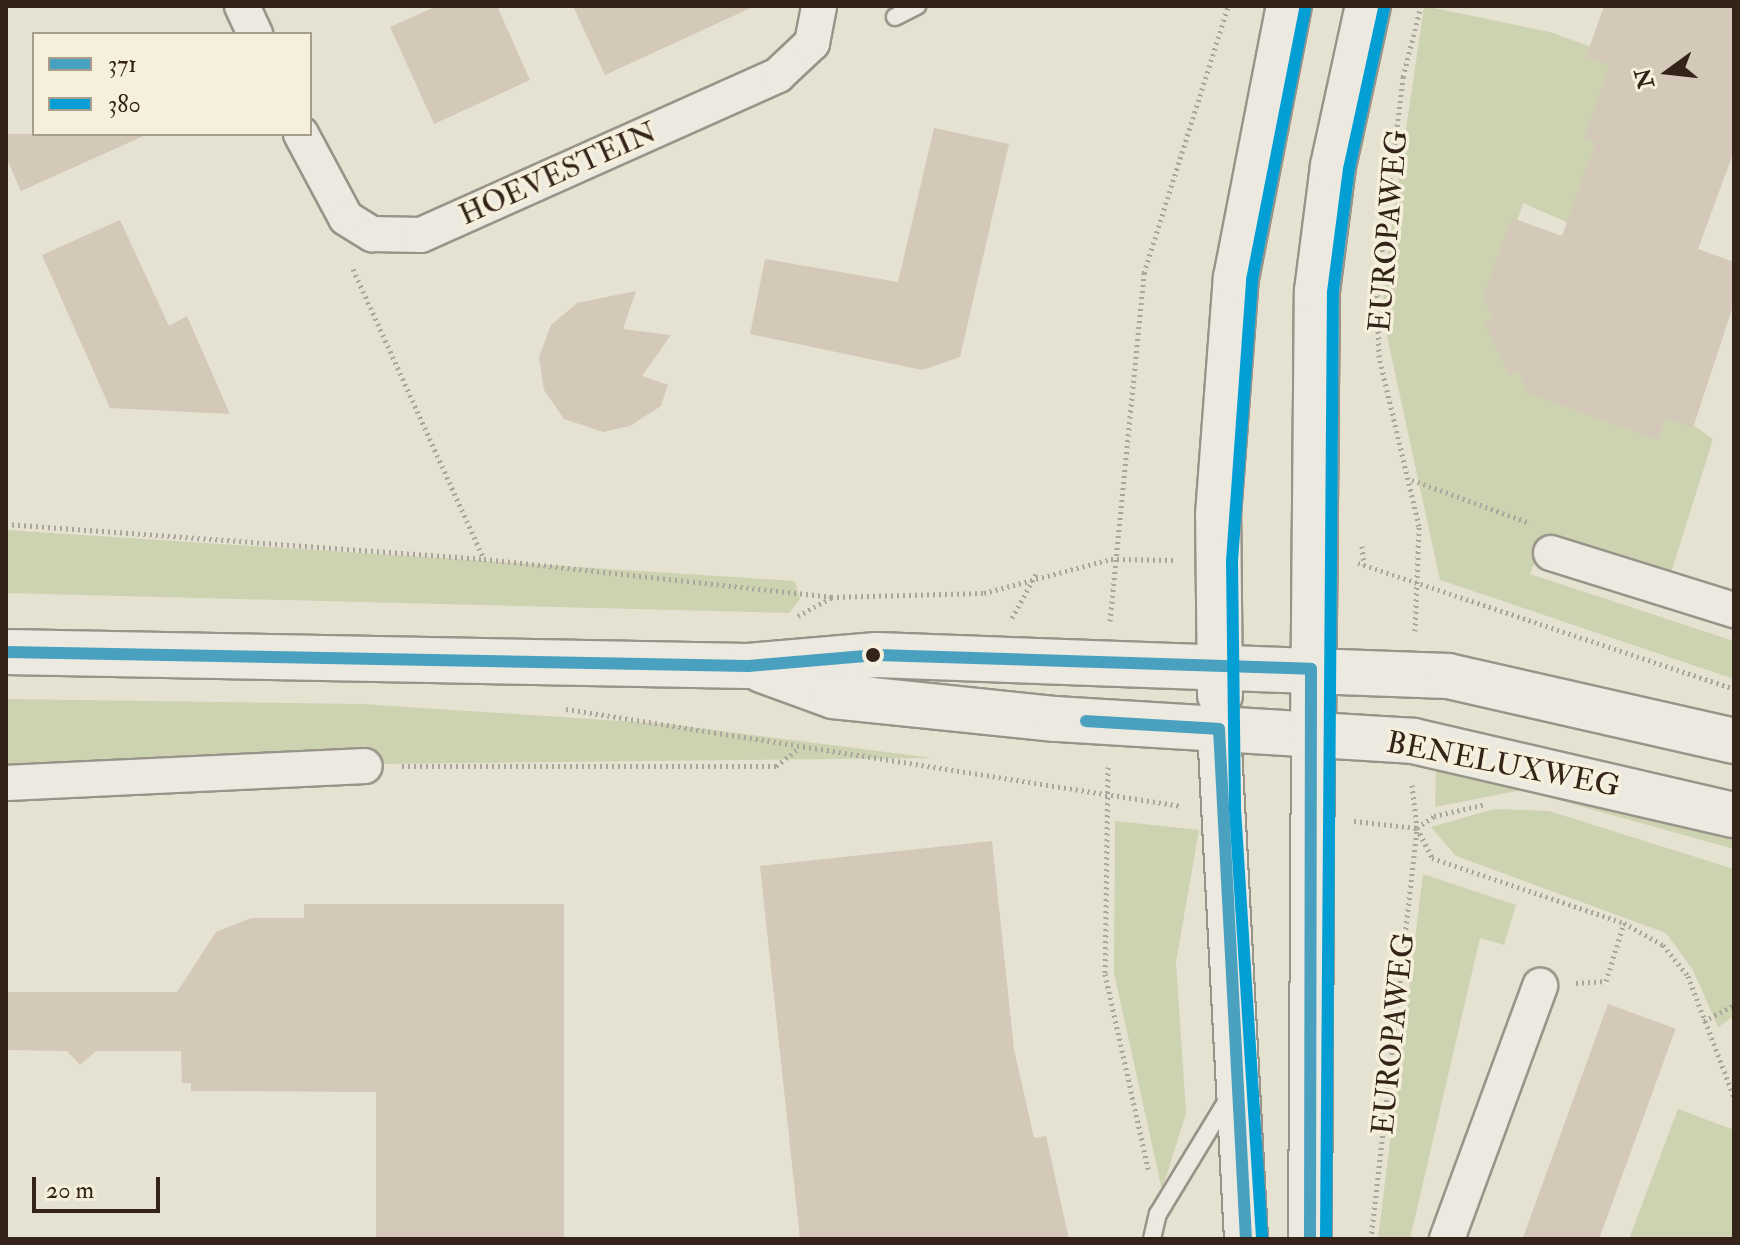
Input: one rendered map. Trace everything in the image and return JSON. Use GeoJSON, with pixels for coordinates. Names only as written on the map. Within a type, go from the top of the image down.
{"type":"FeatureCollection","features":[{"type":"Feature","properties":{"kind":"main road"},"geometry":{"type":"LineString","coordinates":[[1219,729],[1218,515],[1236,278],[1289,6]]}},
{"type":"Feature","properties":{"kind":"main road","name":"EUROPAWEG"},"geometry":{"type":"LineString","coordinates":[[1313,735],[1311,669],[1317,291],[1333,166],[1368,6]]}},
{"type":"Feature","properties":{"kind":"main road","name":"BENELUXWEG"},"geometry":{"type":"LineString","coordinates":[[6,652],[748,666],[877,655],[1413,674],[1734,741]]}},
{"type":"Feature","properties":{"kind":"main road","name":"BENELUXWEG"},"geometry":{"type":"LineString","coordinates":[[748,666],[833,696],[1219,729],[1413,741],[1734,815]]}},
{"type":"Feature","properties":{"kind":"street"},"geometry":{"type":"LineString","coordinates":[[242,6],[254,32]]}},
{"type":"Feature","properties":{"kind":"street","name":"HOEVESTEIN"},"geometry":{"type":"LineString","coordinates":[[302,136],[335,206],[372,234],[421,235],[778,75],[812,43],[819,6]]}},
{"type":"Feature","properties":{"kind":"street"},"geometry":{"type":"LineString","coordinates":[[1551,553],[1734,610]]}},
{"type":"Feature","properties":{"kind":"street"},"geometry":{"type":"LineString","coordinates":[[1219,729],[1219,808],[1233,1089],[1246,1239]]}},
{"type":"Feature","properties":{"kind":"street"},"geometry":{"type":"LineString","coordinates":[[1310,1239],[1315,816],[1313,735]]}},
{"type":"Feature","properties":{"kind":"street"},"geometry":{"type":"LineString","coordinates":[[6,783],[365,766]]}},
{"type":"Feature","properties":{"kind":"street"},"geometry":{"type":"LineString","coordinates":[[1447,1239],[1540,986]]}},
{"type":"Feature","properties":{"kind":"lane"},"geometry":{"type":"LineString","coordinates":[[895,17],[917,6]]}},
{"type":"Feature","properties":{"kind":"lane"},"geometry":{"type":"LineString","coordinates":[[1152,1239],[1158,1214],[1233,1089]]}},
{"type":"Feature","properties":{"kind":"path"},"geometry":{"type":"LineString","coordinates":[[6,524],[484,559],[831,597],[984,593],[1036,573],[1111,559],[1144,273],[1228,6]]}},
{"type":"Feature","properties":{"kind":"path","name":"EUROPAWEG"},"geometry":{"type":"LineString","coordinates":[[1413,674],[1416,581],[1411,480],[1379,357],[1377,293],[1403,77],[1421,6]]}},
{"type":"Feature","properties":{"kind":"path"},"geometry":{"type":"LineString","coordinates":[[335,206],[356,281],[484,559]]}},
{"type":"Feature","properties":{"kind":"path"},"geometry":{"type":"LineString","coordinates":[[1368,293],[1377,293]]}},
{"type":"Feature","properties":{"kind":"path"},"geometry":{"type":"LineString","coordinates":[[1411,480],[1534,524],[1551,553]]}},
{"type":"Feature","properties":{"kind":"path"},"geometry":{"type":"LineString","coordinates":[[1009,624],[1036,573]]}},
{"type":"Feature","properties":{"kind":"path"},"geometry":{"type":"LineString","coordinates":[[1416,581],[1734,689]]}},
{"type":"Feature","properties":{"kind":"path"},"geometry":{"type":"LineString","coordinates":[[562,709],[1107,796],[1219,808]]}},
{"type":"Feature","properties":{"kind":"path"},"geometry":{"type":"LineString","coordinates":[[365,766],[776,766],[798,748]]}},
{"type":"Feature","properties":{"kind":"path"},"geometry":{"type":"LineString","coordinates":[[1107,796],[1105,974],[1158,1214]]}},
{"type":"Feature","properties":{"kind":"path"},"geometry":{"type":"LineString","coordinates":[[1315,816],[1417,828],[1432,858],[1624,923],[1663,945],[1688,976],[1734,1097]]}},
{"type":"Feature","properties":{"kind":"path","name":"EUROPAWEG"},"geometry":{"type":"LineString","coordinates":[[1371,1239],[1417,828]]}},
{"type":"Feature","properties":{"kind":"path"},"geometry":{"type":"LineString","coordinates":[[1540,986],[1606,981],[1624,923]]}},
{"type":"Feature","properties":{"kind":"path"},"geometry":{"type":"LineString","coordinates":[[1704,1021],[1734,1005]]}},
{"type":"Feature","properties":{"kind":"green space"},"geometry":{"type":"Polygon","coordinates":[[[1424,6],[1550,32],[1627,60],[1578,227],[1523,203],[1497,286],[1713,439],[1670,576],[1547,533],[1530,574],[1734,641],[1734,679],[1440,580],[1385,327],[1383,287],[1424,6]]]}},
{"type":"Feature","properties":{"kind":"green space"},"geometry":{"type":"Polygon","coordinates":[[[6,530],[795,581],[800,599],[789,613],[6,593],[6,530]]]}},
{"type":"Feature","properties":{"kind":"green space"},"geometry":{"type":"Polygon","coordinates":[[[6,699],[363,704],[667,724],[933,758],[6,768],[6,699]]]}},
{"type":"Feature","properties":{"kind":"green space"},"geometry":{"type":"Polygon","coordinates":[[[1436,770],[1561,791],[1734,838],[1734,849],[1522,790],[1435,807],[1436,770]]]}},
{"type":"Feature","properties":{"kind":"green space"},"geometry":{"type":"Polygon","coordinates":[[[1494,809],[1549,811],[1734,869],[1734,1016],[1718,1027],[1693,970],[1666,933],[1456,856],[1431,827],[1494,809]]]}},
{"type":"Feature","properties":{"kind":"green space"},"geometry":{"type":"Polygon","coordinates":[[[1115,821],[1199,830],[1176,962],[1186,1113],[1162,1190],[1114,973],[1115,821]]]}},
{"type":"Feature","properties":{"kind":"green space"},"geometry":{"type":"Polygon","coordinates":[[[1423,874],[1516,905],[1504,945],[1480,938],[1410,1239],[1378,1239],[1423,874]]]}},
{"type":"Feature","properties":{"kind":"green space"},"geometry":{"type":"Polygon","coordinates":[[[1678,1109],[1734,1130],[1734,1239],[1629,1239],[1678,1109]]]}},
{"type":"Feature","properties":{"kind":"building"},"geometry":{"type":"Polygon","coordinates":[[[437,6],[497,6],[530,80],[434,124],[390,27],[437,6]]]}},
{"type":"Feature","properties":{"kind":"building"},"geometry":{"type":"Polygon","coordinates":[[[573,6],[755,6],[605,75],[573,6]]]}},
{"type":"Feature","properties":{"kind":"building"},"geometry":{"type":"Polygon","coordinates":[[[1604,6],[1734,6],[1734,151],[1698,249],[1734,262],[1734,303],[1693,428],[1666,418],[1658,440],[1528,393],[1518,371],[1510,376],[1485,323],[1494,319],[1483,297],[1512,218],[1562,236],[1596,142],[1584,138],[1610,65],[1586,57],[1604,6]]]}},
{"type":"Feature","properties":{"kind":"building"},"geometry":{"type":"Polygon","coordinates":[[[934,128],[1009,144],[960,357],[922,370],[750,334],[765,259],[898,282],[934,128]]]}},
{"type":"Feature","properties":{"kind":"building"},"geometry":{"type":"Polygon","coordinates":[[[6,134],[144,136],[21,191],[6,157],[6,134]]]}},
{"type":"Feature","properties":{"kind":"building"},"geometry":{"type":"Polygon","coordinates":[[[120,220],[169,326],[187,316],[230,414],[110,408],[42,255],[120,220]]]}},
{"type":"Feature","properties":{"kind":"building"},"geometry":{"type":"Polygon","coordinates":[[[636,291],[623,329],[671,335],[642,376],[668,385],[661,406],[630,426],[603,432],[564,419],[544,390],[539,357],[551,325],[577,303],[636,291]]]}},
{"type":"Feature","properties":{"kind":"building"},"geometry":{"type":"Polygon","coordinates":[[[992,841],[1014,1049],[1034,1138],[1046,1136],[1069,1239],[800,1239],[760,866],[992,841]]]}},
{"type":"Feature","properties":{"kind":"building"},"geometry":{"type":"Polygon","coordinates":[[[304,904],[564,904],[564,1239],[376,1239],[376,1092],[191,1091],[191,1083],[182,1083],[181,1051],[96,1051],[80,1065],[67,1051],[6,1050],[6,992],[177,992],[216,932],[251,918],[304,918],[304,904]]]}},
{"type":"Feature","properties":{"kind":"building"},"geometry":{"type":"Polygon","coordinates":[[[1608,1004],[1676,1029],[1599,1239],[1522,1239],[1608,1004]]]}},
{"type":"Feature","properties":{"kind":"transit line","name":"380"},"geometry":{"type":"LineString","coordinates":[[1262,1238],[1235,807],[1232,561],[1252,280],[1305,9]]}},
{"type":"Feature","properties":{"kind":"transit line","name":"380"},"geometry":{"type":"LineString","coordinates":[[1326,1239],[1333,292],[1349,169],[1384,9]]}},
{"type":"Feature","properties":{"kind":"transit line","name":"371"},"geometry":{"type":"LineString","coordinates":[[6,652],[748,666],[877,655],[1311,669],[1310,1239]]}},
{"type":"Feature","properties":{"kind":"transit line","name":"371"},"geometry":{"type":"LineString","coordinates":[[1086,721],[1219,729],[1246,1239]]}}]}
